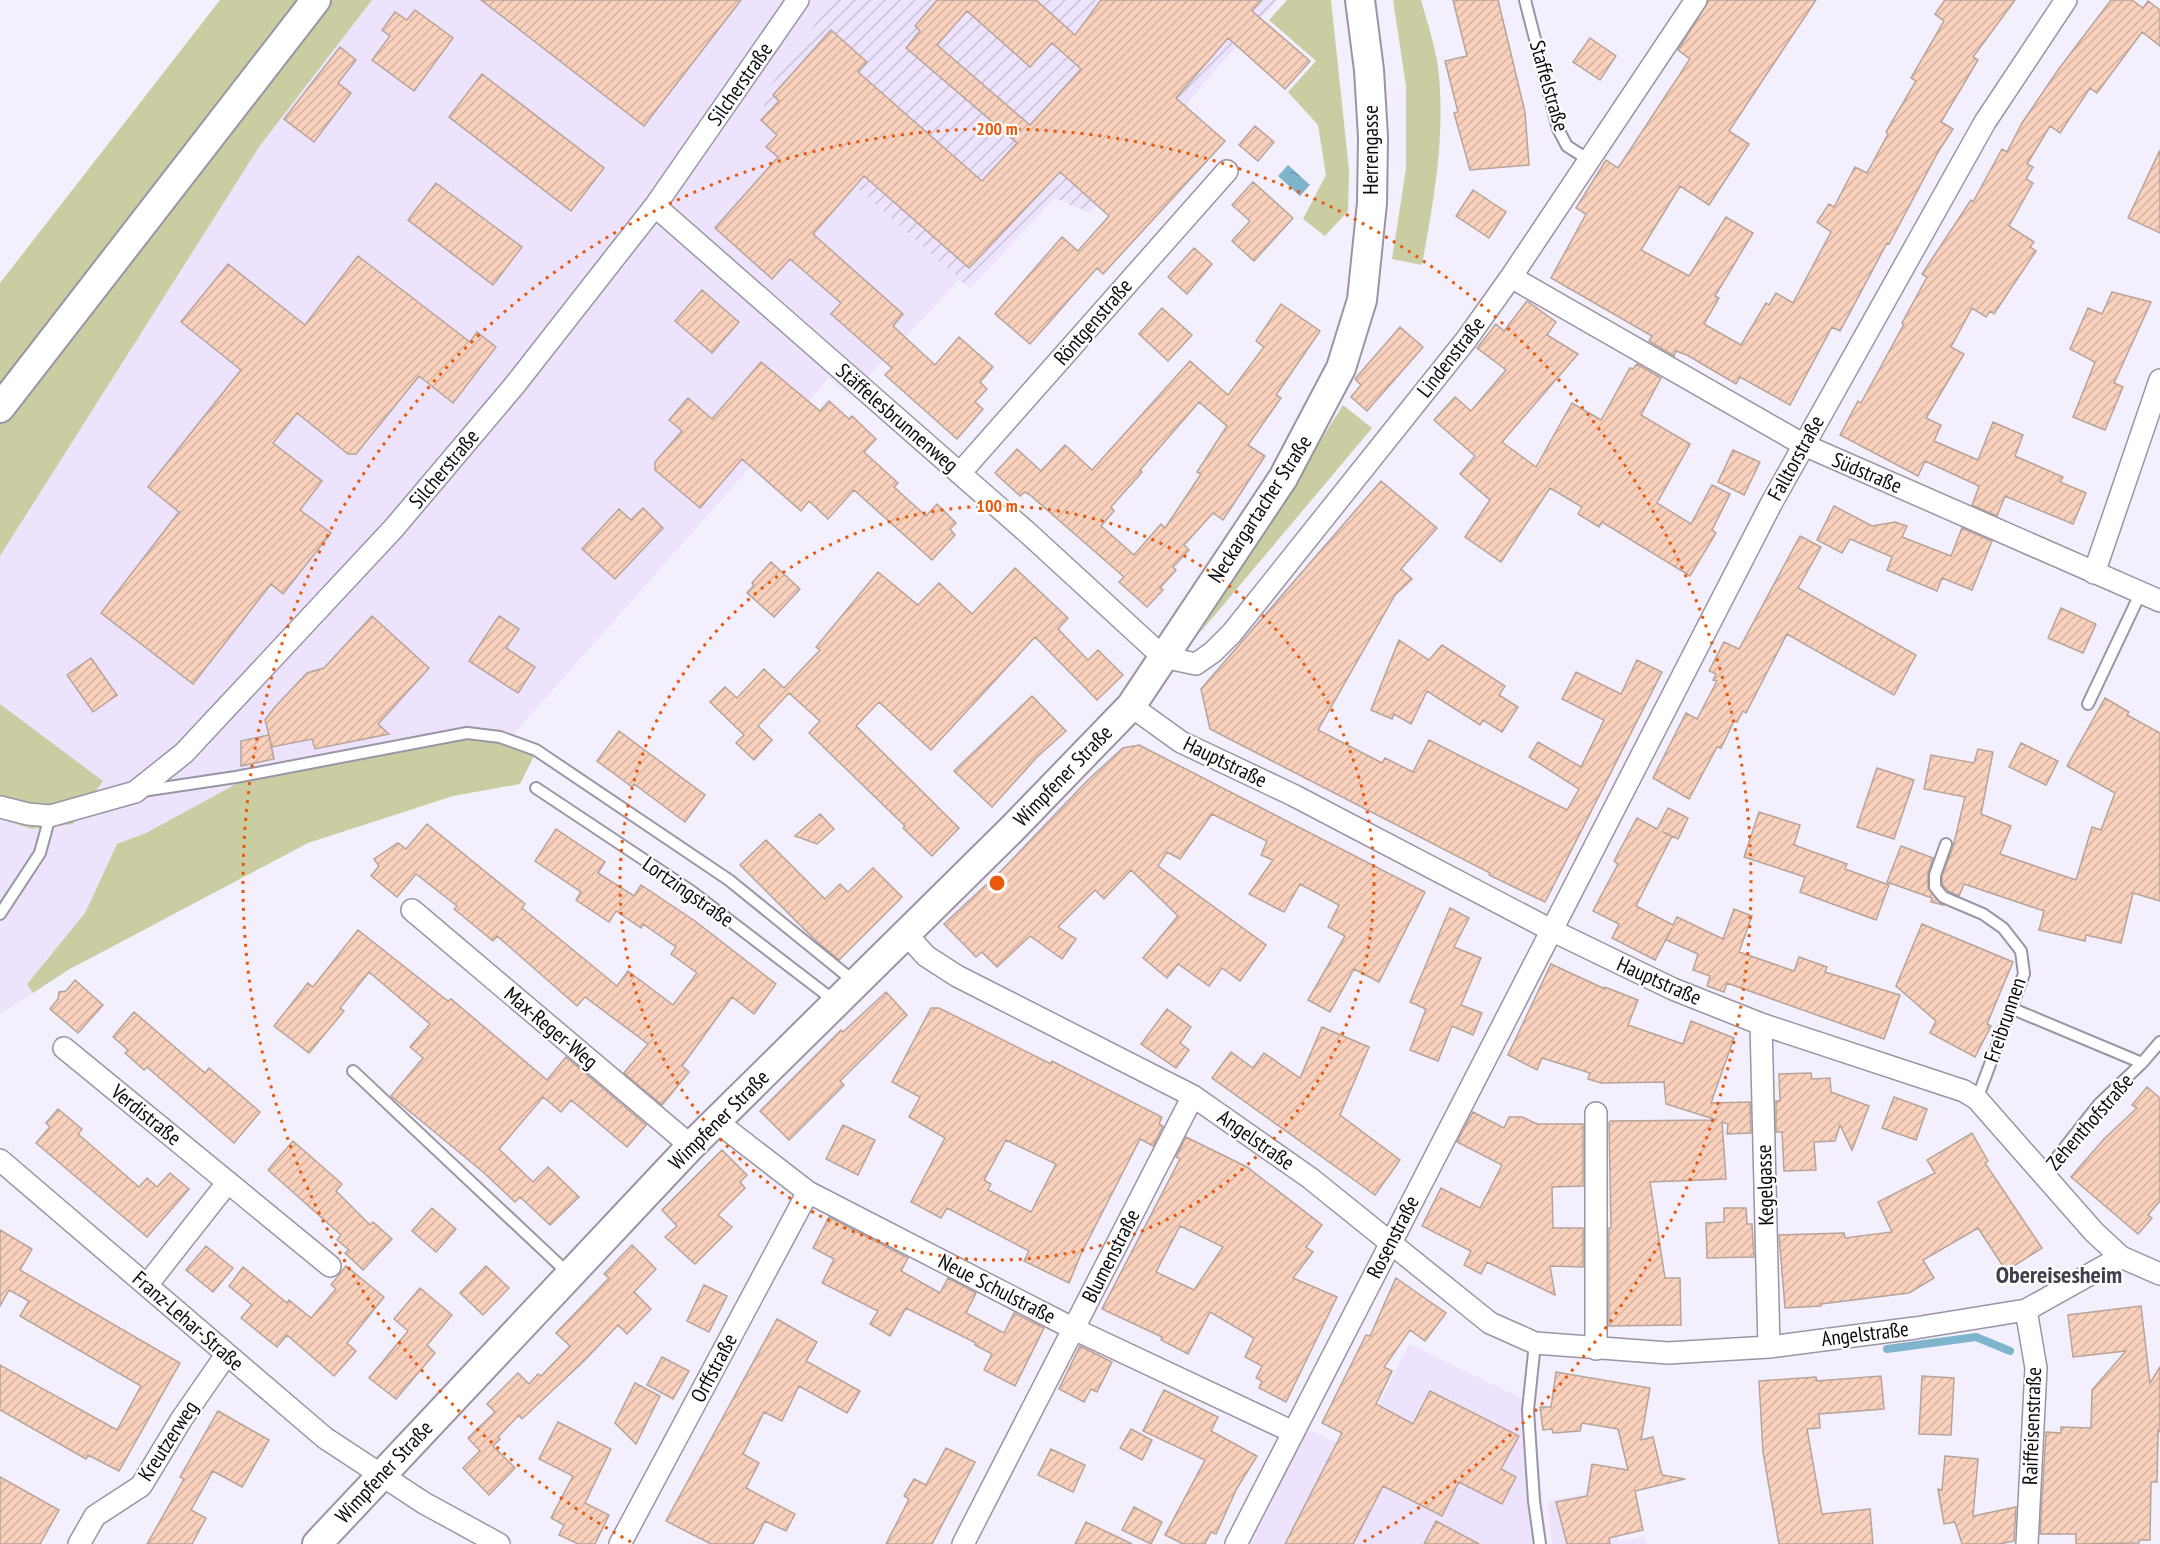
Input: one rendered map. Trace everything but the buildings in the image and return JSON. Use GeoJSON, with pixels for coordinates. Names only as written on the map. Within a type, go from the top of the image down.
{"type":"FeatureCollection","features":[{"type":"Feature","properties":{"kind":"street"},"geometry":{"type":"LineString","coordinates":[[0,408],[316,0]]}},
{"type":"Feature","properties":{"kind":"street","name":"Silcherstraße"},"geometry":{"type":"LineString","coordinates":[[0,807],[28,814],[50,816],[135,792],[184,753],[394,528],[514,386],[655,206],[798,0]]}},
{"type":"Feature","properties":{"kind":"street","name":"Herrengasse"},"geometry":{"type":"LineString","coordinates":[[1360,0],[1369,70],[1373,137],[1372,203],[1362,300]]}},
{"type":"Feature","properties":{"kind":"street","name":"Lindenstraße"},"geometry":{"type":"LineString","coordinates":[[1162,657],[1196,664],[1232,633],[1466,340],[1511,277],[1696,0]]}},
{"type":"Feature","properties":{"kind":"street","name":"Falltorstraße"},"geometry":{"type":"LineString","coordinates":[[1551,930],[1804,445],[1985,122],[2066,0]]}},
{"type":"Feature","properties":{"kind":"street","name":"Röntgenstraße"},"geometry":{"type":"LineString","coordinates":[[960,473],[1227,171]]}},
{"type":"Feature","properties":{"kind":"street","name":"Stäffelesbrunnenweg"},"geometry":{"type":"LineString","coordinates":[[655,206],[960,473],[1162,657]]}},
{"type":"Feature","properties":{"kind":"street","name":"Südstraße"},"geometry":{"type":"LineString","coordinates":[[1511,277],[1804,445],[2150,596]]}},
{"type":"Feature","properties":{"kind":"street","name":"Neckargartacher Straße"},"geometry":{"type":"LineString","coordinates":[[1131,706],[1283,478],[1341,368],[1362,300]]}},
{"type":"Feature","properties":{"kind":"street"},"geometry":{"type":"LineString","coordinates":[[2094,573],[2159,387]]}},
{"type":"Feature","properties":{"kind":"street","name":"Hauptstraße"},"geometry":{"type":"LineString","coordinates":[[1131,706],[1180,742],[1293,795],[1551,930],[1673,989],[1761,1024],[1946,1084],[1977,1099],[2043,1175],[2121,1257],[2160,1274]]}},
{"type":"Feature","properties":{"kind":"street","name":"Wimpfener Straße"},"geometry":{"type":"LineString","coordinates":[[317,1544],[691,1146],[906,934],[1131,706]]}},
{"type":"Feature","properties":{"kind":"street","name":"Max-Reger-Weg"},"geometry":{"type":"LineString","coordinates":[[412,910],[691,1146]]}},
{"type":"Feature","properties":{"kind":"street","name":"Rosenstraße"},"geometry":{"type":"LineString","coordinates":[[1236,1544],[1551,930]]}},
{"type":"Feature","properties":{"kind":"street","name":"Angelstraße"},"geometry":{"type":"LineString","coordinates":[[906,934],[926,956],[957,976],[1193,1096],[1256,1138],[1391,1242],[1490,1323],[1535,1343],[1668,1353],[1769,1347],[1915,1328],[2026,1310],[2121,1257]]}},
{"type":"Feature","properties":{"kind":"street","name":"Kegelgasse"},"geometry":{"type":"LineString","coordinates":[[1761,1024],[1769,1347]]}},
{"type":"Feature","properties":{"kind":"street","name":"Verdistraße"},"geometry":{"type":"LineString","coordinates":[[64,1048],[330,1266]]}},
{"type":"Feature","properties":{"kind":"street","name":"Blumenstraße"},"geometry":{"type":"LineString","coordinates":[[963,1544],[1193,1096]]}},
{"type":"Feature","properties":{"kind":"street"},"geometry":{"type":"LineString","coordinates":[[1596,1113],[1596,1349]]}},
{"type":"Feature","properties":{"kind":"street","name":"Neue Schulstraße"},"geometry":{"type":"LineString","coordinates":[[716,1121],[808,1192],[1074,1329],[1293,1432]]}},
{"type":"Feature","properties":{"kind":"street","name":"Franz-Lehar-Straße"},"geometry":{"type":"LineString","coordinates":[[0,1160],[325,1438],[424,1503],[499,1544]]}},
{"type":"Feature","properties":{"kind":"street"},"geometry":{"type":"LineString","coordinates":[[147,1285],[228,1182]]}},
{"type":"Feature","properties":{"kind":"street","name":"Orffstraße"},"geometry":{"type":"LineString","coordinates":[[620,1544],[808,1192]]}},
{"type":"Feature","properties":{"kind":"street","name":"Raiffeisenstraße"},"geometry":{"type":"LineString","coordinates":[[2026,1310],[2036,1368],[2027,1544]]}},
{"type":"Feature","properties":{"kind":"street","name":"Kreutzerweg"},"geometry":{"type":"LineString","coordinates":[[79,1544],[95,1516],[141,1486],[181,1420],[226,1355]]}},
{"type":"Feature","properties":{"kind":"lane","name":"Staffelstraße"},"geometry":{"type":"LineString","coordinates":[[1525,0],[1558,129],[1567,146],[1589,160]]}},
{"type":"Feature","properties":{"kind":"lane","name":"Südstraße"},"geometry":{"type":"LineString","coordinates":[[2088,704],[2150,596]]}},
{"type":"Feature","properties":{"kind":"lane","name":"Lortzingstraße"},"geometry":{"type":"LineString","coordinates":[[135,792],[236,777],[466,733],[500,737],[536,750],[729,880],[846,992]]}},
{"type":"Feature","properties":{"kind":"lane","name":"Lortzingstraße"},"geometry":{"type":"LineString","coordinates":[[536,788],[846,992]]}},
{"type":"Feature","properties":{"kind":"lane"},"geometry":{"type":"LineString","coordinates":[[0,914],[40,853],[50,816]]}},
{"type":"Feature","properties":{"kind":"lane","name":"Freibrunnen"},"geometry":{"type":"LineString","coordinates":[[1946,844],[1935,875],[1935,887],[1944,897],[1983,914],[2003,928],[2021,951],[2024,974],[2013,1009],[1977,1099]]}},
{"type":"Feature","properties":{"kind":"lane"},"geometry":{"type":"LineString","coordinates":[[2013,1009],[2142,1063]]}},
{"type":"Feature","properties":{"kind":"lane","name":"Zehenthofstraße"},"geometry":{"type":"LineString","coordinates":[[2043,1175],[2099,1104],[2142,1063],[2160,1042]]}},
{"type":"Feature","properties":{"kind":"lane"},"geometry":{"type":"LineString","coordinates":[[353,1071],[570,1274]]}},
{"type":"Feature","properties":{"kind":"lane"},"geometry":{"type":"LineString","coordinates":[[1535,1343],[1528,1410],[1534,1501],[1540,1544]]}},
{"type":"Feature","properties":{"kind":"shaded area"},"geometry":{"type":"Polygon","coordinates":[[[372,0],[1277,0],[1090,213],[1055,198],[970,288],[959,280],[850,396],[829,378],[505,744],[434,742],[238,783],[146,833],[117,844],[85,913],[27,983],[33,993],[0,1014],[0,819],[32,829],[103,781],[0,704],[0,556],[259,147],[372,0]]]}},
{"type":"Feature","properties":{"kind":"shaded area"},"geometry":{"type":"Polygon","coordinates":[[[833,0],[1277,0],[1090,213],[1055,198],[970,288],[759,101],[833,0]]]}},
{"type":"Feature","properties":{"kind":"shaded area"},"geometry":{"type":"Polygon","coordinates":[[[1409,1344],[1533,1404],[1547,1544],[1249,1544],[1307,1429],[1356,1451],[1409,1344]]]}},
{"type":"Feature","properties":{"kind":"shaded area"},"geometry":{"type":"Polygon","coordinates":[[[1604,1490],[1619,1542],[1644,1537],[1646,1544],[1552,1544],[1547,1501],[1604,1490]]]}},
{"type":"Feature","properties":{"kind":"green space"},"geometry":{"type":"Polygon","coordinates":[[[220,0],[372,0],[259,147],[0,556],[0,283],[220,0]]]}},
{"type":"Feature","properties":{"kind":"green space"},"geometry":{"type":"Polygon","coordinates":[[[1287,0],[1331,0],[1349,170],[1348,211],[1325,236],[1303,219],[1326,175],[1318,125],[1288,92],[1316,61],[1269,20],[1287,0]]]}},
{"type":"Feature","properties":{"kind":"green space"},"geometry":{"type":"Polygon","coordinates":[[[1393,0],[1421,0],[1438,67],[1440,142],[1422,265],[1392,259],[1406,169],[1406,86],[1393,0]]]}},
{"type":"Feature","properties":{"kind":"green space"},"geometry":{"type":"Polygon","coordinates":[[[1343,405],[1372,428],[1199,634],[1343,405]]]}},
{"type":"Feature","properties":{"kind":"green space"},"geometry":{"type":"Polygon","coordinates":[[[0,704],[103,781],[73,824],[32,829],[0,819],[0,704]]]}},
{"type":"Feature","properties":{"kind":"green space"},"geometry":{"type":"Polygon","coordinates":[[[467,737],[497,741],[535,754],[520,784],[453,796],[308,843],[68,970],[33,993],[27,984],[85,913],[117,844],[146,833],[238,783],[467,737]]]}},
{"type":"Feature","properties":{"kind":"water"},"geometry":{"type":"Polygon","coordinates":[[[1288,165],[1310,185],[1300,196],[1278,176],[1288,165]]]}},
{"type":"Feature","properties":{"kind":"waterway"},"geometry":{"type":"LineString","coordinates":[[1887,1349],[1976,1337],[2010,1351]]}},
{"type":"Feature","properties":{"kind":"district","name":"Obereisesheim"},"geometry":{"type":"Point","coordinates":[2059,1275]}}]}
